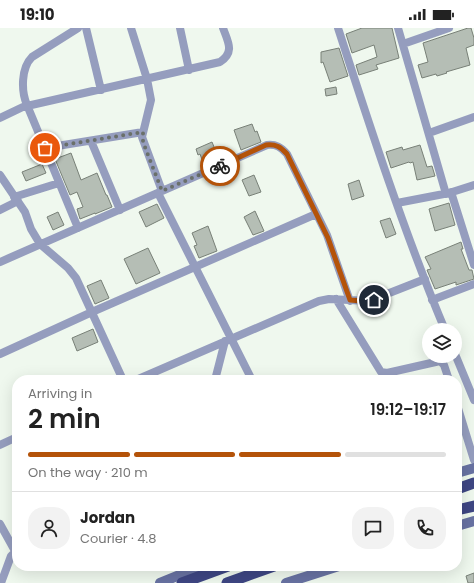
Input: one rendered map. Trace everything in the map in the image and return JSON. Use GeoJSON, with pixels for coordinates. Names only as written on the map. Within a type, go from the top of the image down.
{"type":"FeatureCollection","features":[{"type":"Feature","properties":{"kind":"highway"},"geometry":{"type":"LineString","coordinates":[[462,487],[474,483]]}},
{"type":"Feature","properties":{"kind":"highway"},"geometry":{"type":"LineString","coordinates":[[462,509],[474,506]]}},
{"type":"Feature","properties":{"kind":"highway"},"geometry":{"type":"LineString","coordinates":[[182,583],[214,571]]}},
{"type":"Feature","properties":{"kind":"highway"},"geometry":{"type":"LineString","coordinates":[[227,583],[260,571]]}},
{"type":"Feature","properties":{"kind":"main road"},"geometry":{"type":"LineString","coordinates":[[462,472],[474,468]]}},
{"type":"Feature","properties":{"kind":"main road"},"geometry":{"type":"LineString","coordinates":[[462,524],[474,520]]}},
{"type":"Feature","properties":{"kind":"main road"},"geometry":{"type":"LineString","coordinates":[[160,583],[190,571]]}},
{"type":"Feature","properties":{"kind":"main road"},"geometry":{"type":"LineString","coordinates":[[286,583],[323,571]]}},
{"type":"Feature","properties":{"kind":"street"},"geometry":{"type":"LineString","coordinates":[[78,28],[28,61],[23,90],[27,106],[78,228]]}},
{"type":"Feature","properties":{"kind":"street"},"geometry":{"type":"LineString","coordinates":[[86,28],[101,90]]}},
{"type":"Feature","properties":{"kind":"street"},"geometry":{"type":"LineString","coordinates":[[131,28],[147,79],[151,100],[143,132],[143,142],[160,192],[228,340],[234,343],[250,375]]}},
{"type":"Feature","properties":{"kind":"street"},"geometry":{"type":"LineString","coordinates":[[180,28],[189,70]]}},
{"type":"Feature","properties":{"kind":"street"},"geometry":{"type":"LineString","coordinates":[[0,118],[27,106],[220,62],[226,58],[229,53],[229,47],[223,28]]}},
{"type":"Feature","properties":{"kind":"street"},"geometry":{"type":"LineString","coordinates":[[338,28],[368,121],[432,300],[442,323]]}},
{"type":"Feature","properties":{"kind":"street"},"geometry":{"type":"LineString","coordinates":[[398,28],[429,133],[474,265]]}},
{"type":"Feature","properties":{"kind":"street"},"geometry":{"type":"LineString","coordinates":[[403,44],[449,28]]}},
{"type":"Feature","properties":{"kind":"street"},"geometry":{"type":"LineString","coordinates":[[429,133],[474,117]]}},
{"type":"Feature","properties":{"kind":"street"},"geometry":{"type":"LineString","coordinates":[[45,148],[143,132]]}},
{"type":"Feature","properties":{"kind":"street"},"geometry":{"type":"LineString","coordinates":[[91,141],[120,210]]}},
{"type":"Feature","properties":{"kind":"street"},"geometry":{"type":"LineString","coordinates":[[0,262],[266,145],[272,144],[283,149],[287,154],[328,238],[350,300]]}},
{"type":"Feature","properties":{"kind":"street"},"geometry":{"type":"LineString","coordinates":[[0,175],[25,212],[32,232],[40,244],[72,273],[92,312],[121,375]]}},
{"type":"Feature","properties":{"kind":"street"},"geometry":{"type":"LineString","coordinates":[[0,210],[16,199],[59,183]]}},
{"type":"Feature","properties":{"kind":"street"},"geometry":{"type":"LineString","coordinates":[[397,203],[449,193],[474,185]]}},
{"type":"Feature","properties":{"kind":"street"},"geometry":{"type":"LineString","coordinates":[[0,354],[316,214]]}},
{"type":"Feature","properties":{"kind":"street"},"geometry":{"type":"LineString","coordinates":[[148,375],[319,300],[374,300],[425,279]]}},
{"type":"Feature","properties":{"kind":"street"},"geometry":{"type":"LineString","coordinates":[[432,300],[474,284]]}},
{"type":"Feature","properties":{"kind":"street"},"geometry":{"type":"LineString","coordinates":[[336,300],[380,375]]}},
{"type":"Feature","properties":{"kind":"street"},"geometry":{"type":"LineString","coordinates":[[217,375],[228,340]]}},
{"type":"Feature","properties":{"kind":"street"},"geometry":{"type":"LineString","coordinates":[[383,375],[440,361],[444,365],[447,375]]}},
{"type":"Feature","properties":{"kind":"street"},"geometry":{"type":"LineString","coordinates":[[459,363],[474,400]]}},
{"type":"Feature","properties":{"kind":"street"},"geometry":{"type":"LineString","coordinates":[[462,421],[474,460]]}},
{"type":"Feature","properties":{"kind":"street"},"geometry":{"type":"LineString","coordinates":[[0,445],[12,439]]}},
{"type":"Feature","properties":{"kind":"street"},"geometry":{"type":"LineString","coordinates":[[0,524],[12,544]]}},
{"type":"Feature","properties":{"kind":"street"},"geometry":{"type":"LineString","coordinates":[[1,583],[12,555]]}},
{"type":"Feature","properties":{"kind":"building"},"geometry":{"type":"Polygon","coordinates":[[[362,28],[392,28],[399,58],[376,65],[378,69],[359,75],[356,65],[377,57],[374,45],[352,53],[346,34],[362,28]]]}},
{"type":"Feature","properties":{"kind":"building"},"geometry":{"type":"Polygon","coordinates":[[[471,28],[474,38],[474,45],[466,48],[470,65],[437,76],[436,74],[422,78],[418,65],[428,62],[423,43],[471,28]]]}},
{"type":"Feature","properties":{"kind":"building"},"geometry":{"type":"Polygon","coordinates":[[[339,48],[348,76],[330,82],[323,62],[321,63],[321,52],[339,48]]]}},
{"type":"Feature","properties":{"kind":"building"},"geometry":{"type":"Polygon","coordinates":[[[336,87],[337,94],[326,96],[325,89],[336,87]]]}},
{"type":"Feature","properties":{"kind":"building"},"geometry":{"type":"Polygon","coordinates":[[[252,124],[255,132],[257,131],[261,142],[241,150],[234,130],[252,124]]]}},
{"type":"Feature","properties":{"kind":"building"},"geometry":{"type":"Polygon","coordinates":[[[212,142],[219,159],[204,165],[200,154],[198,155],[196,149],[212,142]]]}},
{"type":"Feature","properties":{"kind":"building"},"geometry":{"type":"Polygon","coordinates":[[[420,145],[427,167],[432,166],[435,176],[417,180],[413,162],[391,168],[386,152],[402,147],[403,150],[420,145]]]}},
{"type":"Feature","properties":{"kind":"building"},"geometry":{"type":"Polygon","coordinates":[[[71,153],[81,180],[97,173],[112,207],[80,219],[77,209],[83,207],[77,192],[70,195],[55,159],[71,153]]]}},
{"type":"Feature","properties":{"kind":"building"},"geometry":{"type":"Polygon","coordinates":[[[42,164],[46,173],[26,181],[22,172],[42,164]]]}},
{"type":"Feature","properties":{"kind":"building"},"geometry":{"type":"Polygon","coordinates":[[[254,175],[261,192],[249,196],[242,180],[254,175]]]}},
{"type":"Feature","properties":{"kind":"building"},"geometry":{"type":"Polygon","coordinates":[[[359,180],[364,196],[352,200],[348,184],[359,180]]]}},
{"type":"Feature","properties":{"kind":"building"},"geometry":{"type":"Polygon","coordinates":[[[449,203],[455,225],[435,231],[429,209],[449,203]]]}},
{"type":"Feature","properties":{"kind":"building"},"geometry":{"type":"Polygon","coordinates":[[[157,204],[164,218],[146,227],[139,212],[157,204]]]}},
{"type":"Feature","properties":{"kind":"building"},"geometry":{"type":"Polygon","coordinates":[[[255,211],[264,231],[253,235],[244,217],[255,211]]]}},
{"type":"Feature","properties":{"kind":"building"},"geometry":{"type":"Polygon","coordinates":[[[58,212],[64,225],[53,230],[47,217],[58,212]]]}},
{"type":"Feature","properties":{"kind":"building"},"geometry":{"type":"Polygon","coordinates":[[[390,218],[396,234],[386,238],[380,221],[390,218]]]}},
{"type":"Feature","properties":{"kind":"building"},"geometry":{"type":"Polygon","coordinates":[[[208,226],[217,251],[199,258],[194,246],[197,245],[192,233],[208,226]]]}},
{"type":"Feature","properties":{"kind":"building"},"geometry":{"type":"Polygon","coordinates":[[[461,242],[463,249],[461,249],[469,270],[472,270],[474,279],[456,285],[456,282],[435,289],[427,270],[431,269],[425,257],[461,242]]]}},
{"type":"Feature","properties":{"kind":"building"},"geometry":{"type":"Polygon","coordinates":[[[148,248],[160,273],[136,284],[124,259],[148,248]]]}},
{"type":"Feature","properties":{"kind":"building"},"geometry":{"type":"Polygon","coordinates":[[[101,280],[109,298],[95,304],[87,286],[101,280]]]}},
{"type":"Feature","properties":{"kind":"building"},"geometry":{"type":"Polygon","coordinates":[[[93,329],[98,342],[77,351],[72,338],[93,329]]]}},
{"type":"Feature","properties":{"kind":"building"},"geometry":{"type":"Polygon","coordinates":[[[474,573],[474,583],[468,583],[466,576],[474,573]]]}},
{"type":"Feature","properties":{"kind":"way so far"},"geometry":{"type":"LineString","coordinates":[[45,148],[143,132],[143,142],[162,191],[220,166]]}},
{"type":"Feature","properties":{"kind":"route"},"geometry":{"type":"LineString","coordinates":[[220,166],[266,145],[272,144],[283,149],[287,154],[327,235],[350,300],[374,300]]}}]}
